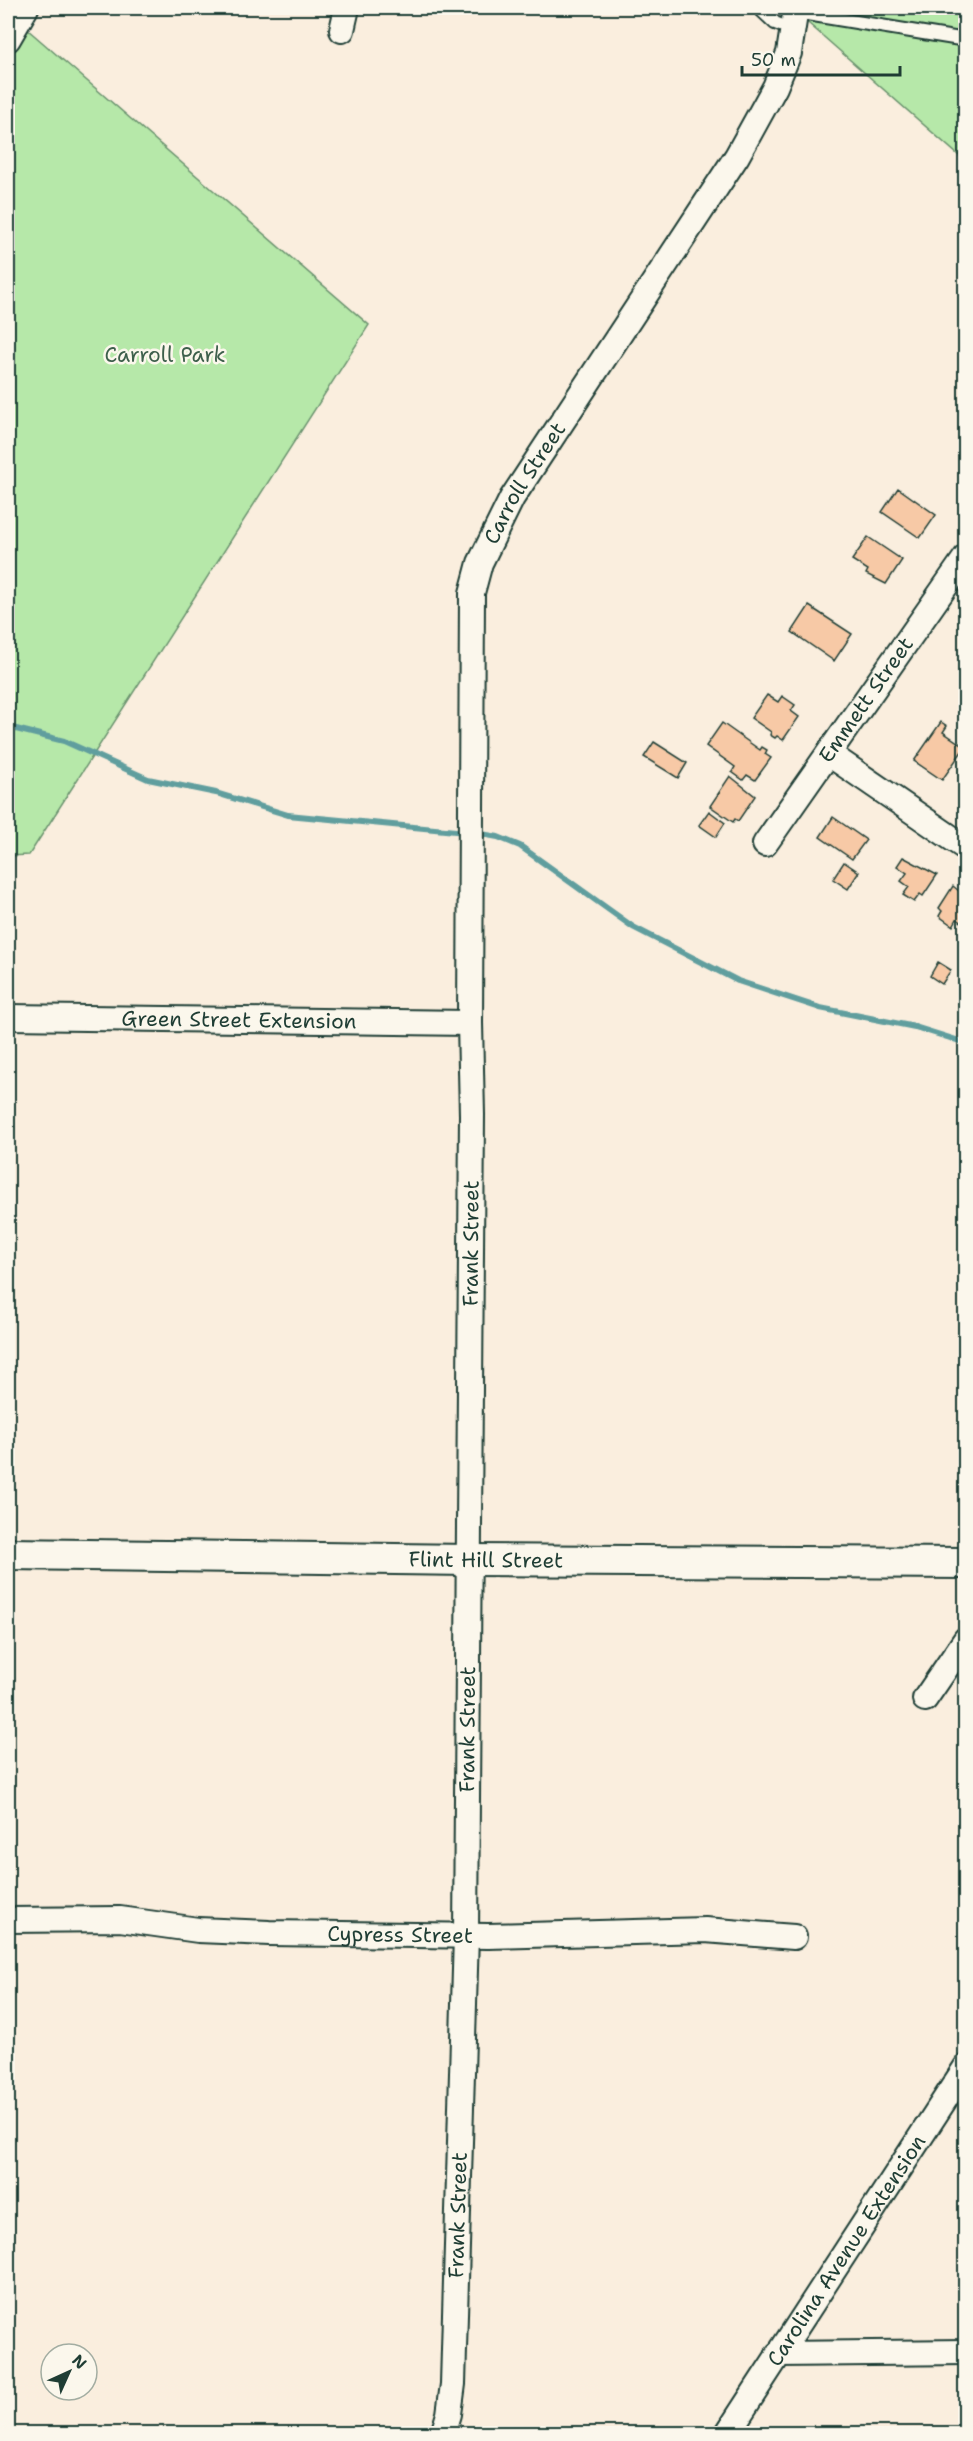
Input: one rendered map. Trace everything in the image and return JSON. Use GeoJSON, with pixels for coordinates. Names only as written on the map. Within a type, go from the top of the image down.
{"type":"FeatureCollection","features":[{"type":"Feature","properties":{"kind":"street"},"geometry":{"type":"LineString","coordinates":[[8,39],[26,8]]}},
{"type":"Feature","properties":{"kind":"street","name":"Carroll Street"},"geometry":{"type":"LineString","coordinates":[[470,1023],[472,593],[480,563],[512,498],[737,156],[775,87],[789,53],[795,16]]}},
{"type":"Feature","properties":{"kind":"street","name":"Emmett Street"},"geometry":{"type":"LineString","coordinates":[[765,844],[966,557]]}},
{"type":"Feature","properties":{"kind":"street"},"geometry":{"type":"LineString","coordinates":[[829,754],[966,848]]}},
{"type":"Feature","properties":{"kind":"street","name":"Green Street Extension"},"geometry":{"type":"LineString","coordinates":[[8,1017],[470,1023]]}},
{"type":"Feature","properties":{"kind":"street","name":"Frank Street"},"geometry":{"type":"LineString","coordinates":[[443,2433],[449,2414],[453,2384],[466,1935],[472,1115],[470,1023]]}},
{"type":"Feature","properties":{"kind":"street","name":"Flint Hill Street"},"geometry":{"type":"LineString","coordinates":[[8,1554],[966,1563]]}},
{"type":"Feature","properties":{"kind":"street"},"geometry":{"type":"LineString","coordinates":[[925,1699],[966,1639]]}},
{"type":"Feature","properties":{"kind":"street","name":"Cypress Street"},"geometry":{"type":"LineString","coordinates":[[8,1920],[120,1919],[198,1930],[466,1935],[705,1930],[794,1937]]}},
{"type":"Feature","properties":{"kind":"street","name":"Carolina Avenue Extension"},"geometry":{"type":"LineString","coordinates":[[727,2433],[966,2067]]}},
{"type":"Feature","properties":{"kind":"street"},"geometry":{"type":"LineString","coordinates":[[778,2354],[966,2352]]}},
{"type":"Feature","properties":{"kind":"lane"},"geometry":{"type":"LineString","coordinates":[[759,8],[775,23],[795,16],[966,40]]}},
{"type":"Feature","properties":{"kind":"green space"},"geometry":{"type":"Polygon","coordinates":[[[810,8],[965,8],[965,161],[808,23],[810,8]]]}},
{"type":"Feature","properties":{"kind":"green space","name":"Carroll Park"},"geometry":{"type":"Polygon","coordinates":[[[27,29],[369,325],[29,855],[8,856],[8,60],[27,29]]]}},
{"type":"Feature","properties":{"kind":"building"},"geometry":{"type":"Polygon","coordinates":[[[898,488],[936,515],[920,538],[882,512],[898,488]]]}},
{"type":"Feature","properties":{"kind":"building"},"geometry":{"type":"Polygon","coordinates":[[[868,537],[902,560],[886,584],[866,574],[868,570],[852,560],[868,537]]]}},
{"type":"Feature","properties":{"kind":"building"},"geometry":{"type":"Polygon","coordinates":[[[809,606],[852,634],[834,661],[792,632],[809,606]]]}},
{"type":"Feature","properties":{"kind":"building"},"geometry":{"type":"Polygon","coordinates":[[[767,695],[778,702],[782,696],[795,705],[791,711],[799,717],[783,740],[770,735],[771,732],[751,718],[767,695]]]}},
{"type":"Feature","properties":{"kind":"building"},"geometry":{"type":"Polygon","coordinates":[[[941,722],[947,726],[943,732],[965,747],[942,780],[914,761],[941,722]]]}},
{"type":"Feature","properties":{"kind":"building"},"geometry":{"type":"Polygon","coordinates":[[[722,723],[760,750],[762,747],[767,750],[765,754],[771,758],[755,780],[747,775],[743,780],[732,772],[735,767],[706,746],[722,723]]]}},
{"type":"Feature","properties":{"kind":"building"},"geometry":{"type":"Polygon","coordinates":[[[654,742],[687,763],[678,778],[644,757],[654,742]]]}},
{"type":"Feature","properties":{"kind":"building"},"geometry":{"type":"Polygon","coordinates":[[[730,776],[755,796],[738,821],[735,819],[733,822],[710,806],[730,776]]]}},
{"type":"Feature","properties":{"kind":"building"},"geometry":{"type":"Polygon","coordinates":[[[709,811],[725,823],[716,837],[699,825],[709,811]]]}},
{"type":"Feature","properties":{"kind":"building"},"geometry":{"type":"Polygon","coordinates":[[[833,817],[866,840],[852,859],[820,837],[833,817]]]}},
{"type":"Feature","properties":{"kind":"building"},"geometry":{"type":"Polygon","coordinates":[[[903,857],[937,875],[923,896],[920,894],[914,902],[903,895],[909,887],[901,881],[907,873],[897,866],[903,857]]]}},
{"type":"Feature","properties":{"kind":"building"},"geometry":{"type":"Polygon","coordinates":[[[844,862],[859,872],[848,889],[833,879],[844,862]]]}},
{"type":"Feature","properties":{"kind":"building"},"geometry":{"type":"Polygon","coordinates":[[[963,885],[966,887],[966,920],[963,923],[957,919],[953,926],[939,916],[942,911],[939,908],[953,886],[959,891],[963,885]]]}},
{"type":"Feature","properties":{"kind":"building"},"geometry":{"type":"Polygon","coordinates":[[[938,962],[951,970],[942,984],[930,976],[938,962]]]}},
{"type":"Feature","properties":{"kind":"waterway"},"geometry":{"type":"LineString","coordinates":[[8,727],[64,741],[148,779],[216,793],[288,815],[466,832]]}},
{"type":"Feature","properties":{"kind":"waterway"},"geometry":{"type":"LineString","coordinates":[[476,833],[498,837],[520,846],[633,927],[738,981],[820,1008],[915,1027],[966,1043]]}}]}
